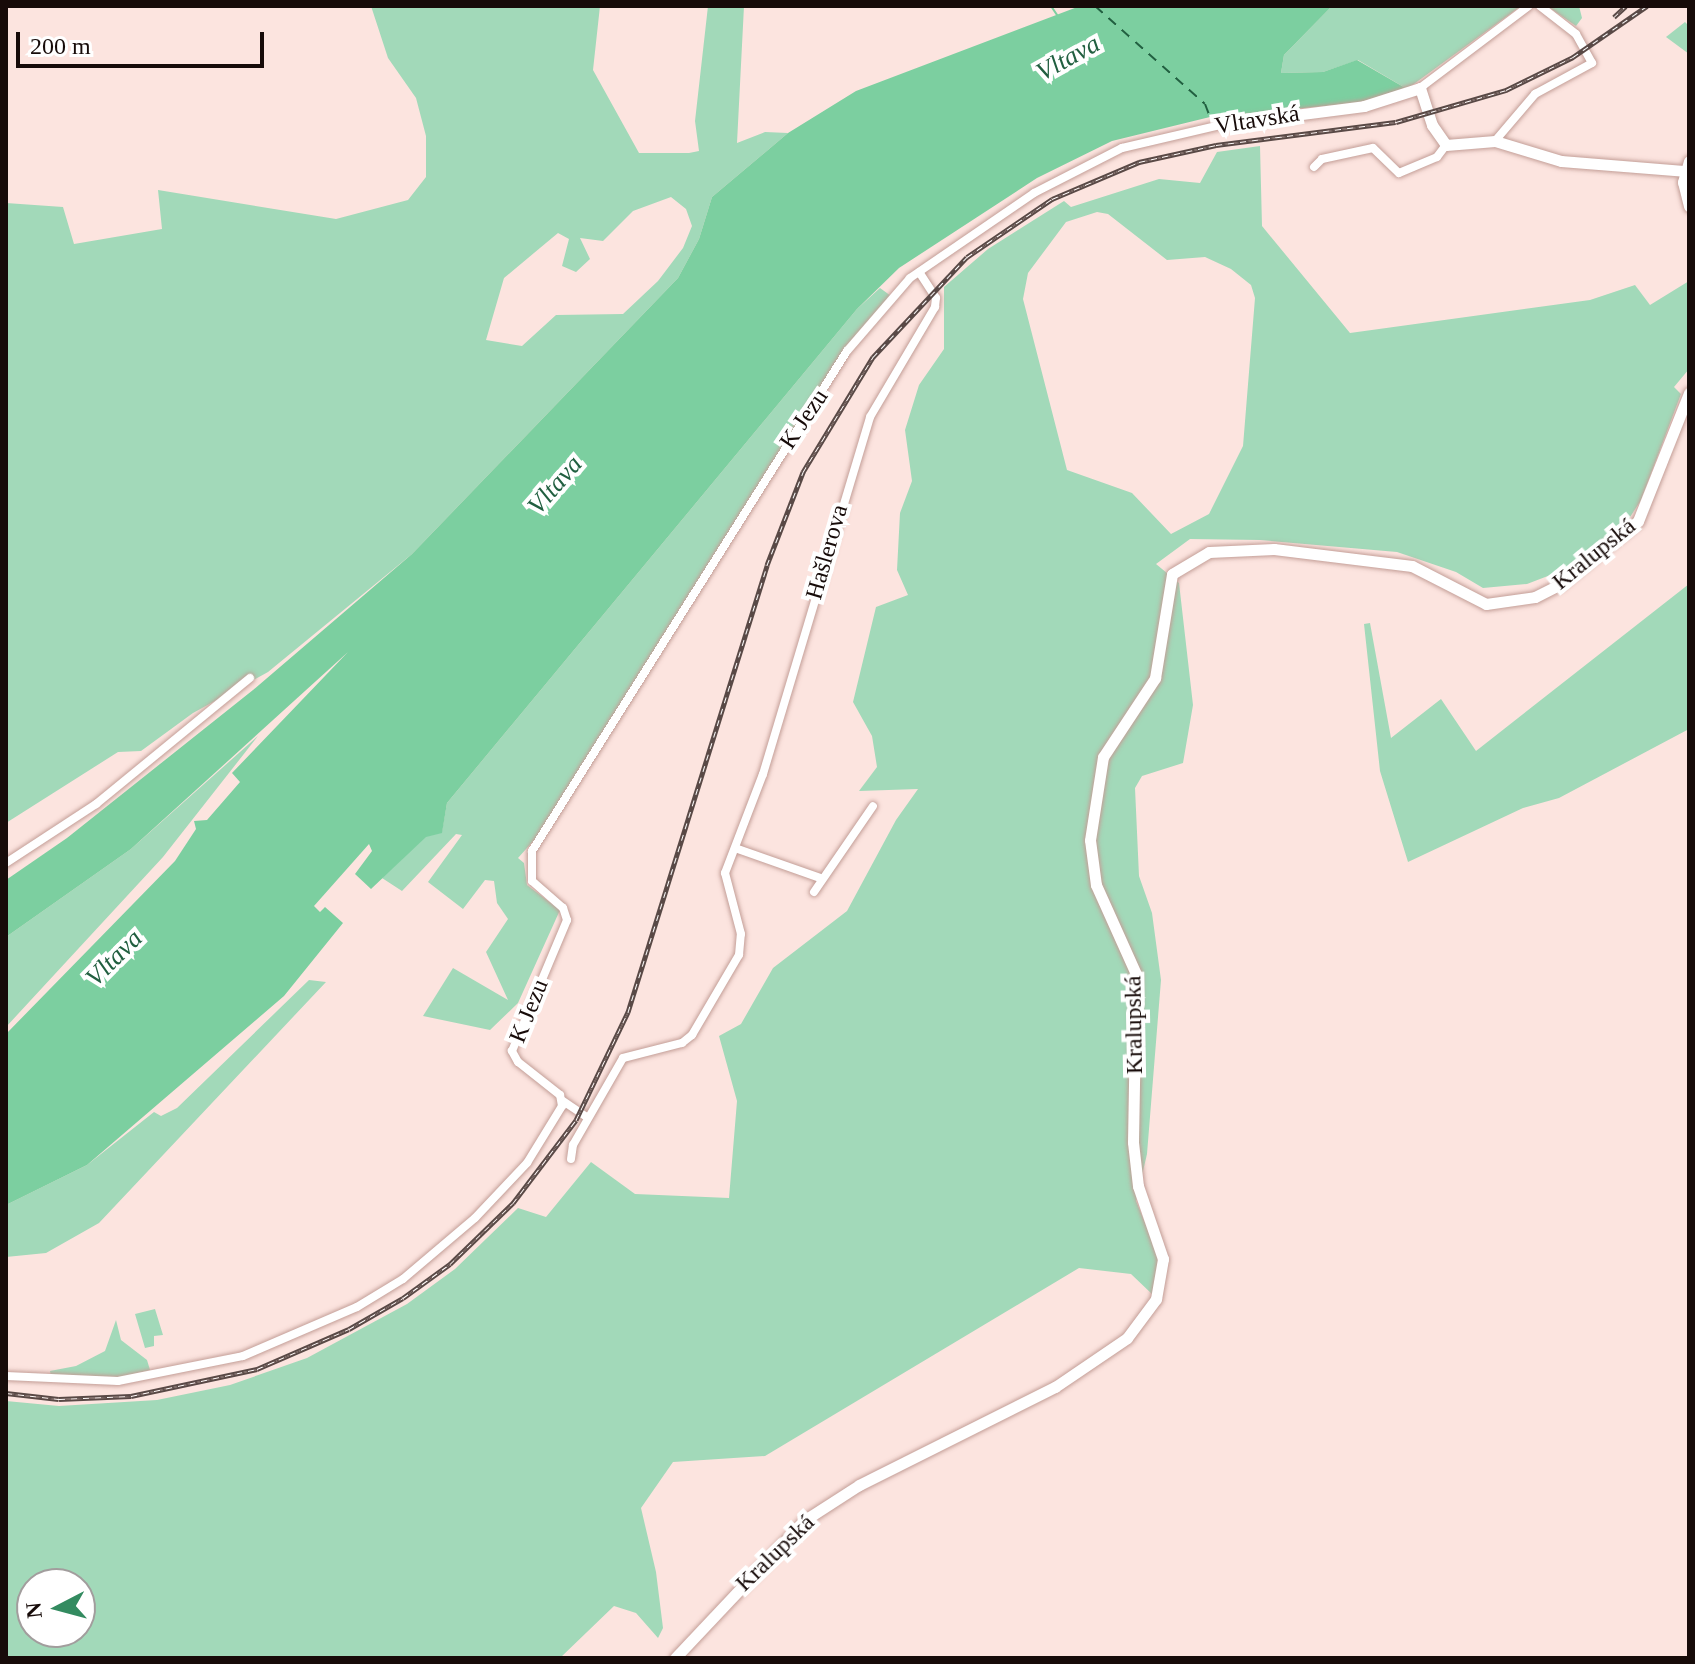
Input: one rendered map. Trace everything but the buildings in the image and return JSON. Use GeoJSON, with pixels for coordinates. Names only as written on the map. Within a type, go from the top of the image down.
{"type":"FeatureCollection","features":[{"type":"Feature","properties":{"kind":"street"},"geometry":{"type":"LineString","coordinates":[[1446,145],[1432,125],[1420,88],[1529,6]]}},
{"type":"Feature","properties":{"kind":"street"},"geometry":{"type":"LineString","coordinates":[[1495,141],[1535,94],[1592,63],[1576,34],[1540,6]]}},
{"type":"Feature","properties":{"kind":"street","name":"Vltavská"},"geometry":{"type":"LineString","coordinates":[[847,351],[896,290],[1081,166],[1122,148],[1224,124],[1364,106],[1420,88]]}},
{"type":"Feature","properties":{"kind":"street"},"geometry":{"type":"LineString","coordinates":[[1314,167],[1322,159],[1373,148],[1399,173],[1437,157],[1446,145],[1495,141],[1537,158],[1687,166],[1689,206]]}},
{"type":"Feature","properties":{"kind":"street","name":"Hašlerova"},"geometry":{"type":"LineString","coordinates":[[571,1159],[587,1117],[623,1058],[682,1043],[729,978],[741,934],[724,886],[763,774],[870,417],[935,307],[936,298],[919,272]]}},
{"type":"Feature","properties":{"kind":"street","name":"K Jezu"},"geometry":{"type":"LineString","coordinates":[[563,1101],[512,1051],[567,920],[563,908],[532,881],[532,851],[847,351]]}},
{"type":"Feature","properties":{"kind":"street","name":"Kralupská"},"geometry":{"type":"LineString","coordinates":[[675,1658],[805,1520],[859,1485],[1055,1387],[1127,1338],[1156,1299],[1163,1259],[1138,1186],[1133,1142],[1138,990],[1128,947],[1093,875],[1090,840],[1103,757],[1155,678],[1172,574],[1209,552],[1274,549],[1412,566],[1486,604],[1528,600],[1560,584],[1638,521],[1689,393]]}},
{"type":"Feature","properties":{"kind":"street"},"geometry":{"type":"LineString","coordinates":[[6,863],[96,804],[250,678]]}},
{"type":"Feature","properties":{"kind":"street"},"geometry":{"type":"LineString","coordinates":[[814,892],[820,878],[873,806]]}},
{"type":"Feature","properties":{"kind":"street"},"geometry":{"type":"LineString","coordinates":[[735,848],[820,878]]}},
{"type":"Feature","properties":{"kind":"street"},"geometry":{"type":"LineString","coordinates":[[6,1376],[118,1381],[172,1373],[243,1356],[326,1323],[403,1279],[475,1218],[527,1163],[563,1101],[587,1117]]}},
{"type":"Feature","properties":{"kind":"shaded area"},"geometry":{"type":"Polygon","coordinates":[[[371,6],[600,6],[593,70],[639,153],[689,153],[699,151],[695,121],[708,6],[744,6],[737,143],[765,132],[788,133],[712,197],[699,239],[678,278],[412,554],[268,672],[193,713],[141,751],[118,752],[6,823],[6,203],[63,207],[74,244],[162,229],[158,190],[336,219],[408,200],[426,177],[426,136],[416,98],[388,58],[371,6]],[[671,197],[633,211],[603,241],[580,238],[590,259],[576,272],[562,266],[569,239],[558,233],[504,278],[486,340],[522,346],[556,315],[623,314],[658,281],[683,248],[692,226],[686,209],[671,197]]]}},
{"type":"Feature","properties":{"kind":"shaded area"},"geometry":{"type":"Polygon","coordinates":[[[1332,6],[1521,6],[1407,89],[1358,60],[1323,72],[1281,73],[1284,55],[1332,6]]]}},
{"type":"Feature","properties":{"kind":"shaded area"},"geometry":{"type":"Polygon","coordinates":[[[1547,6],[1579,6],[1582,18],[1576,26],[1547,6]]]}},
{"type":"Feature","properties":{"kind":"shaded area"},"geometry":{"type":"Polygon","coordinates":[[[1685,22],[1689,26],[1689,54],[1666,37],[1685,22]]]}},
{"type":"Feature","properties":{"kind":"shaded area"},"geometry":{"type":"Polygon","coordinates":[[[1260,146],[1262,226],[1350,333],[1590,300],[1635,285],[1650,305],[1689,281],[1689,369],[1674,387],[1681,394],[1641,500],[1625,525],[1566,569],[1527,584],[1483,588],[1456,572],[1397,552],[1260,540],[1190,539],[1156,564],[1179,583],[1193,705],[1183,763],[1142,776],[1135,788],[1139,876],[1152,913],[1161,980],[1147,1154],[1136,1201],[1162,1264],[1153,1295],[1131,1274],[1079,1268],[765,1456],[673,1462],[641,1508],[656,1572],[663,1628],[658,1638],[636,1613],[614,1606],[560,1658],[6,1658],[6,1401],[59,1406],[157,1400],[230,1385],[307,1358],[407,1304],[455,1269],[518,1208],[546,1217],[591,1162],[635,1194],[729,1198],[737,1101],[719,1036],[741,1024],[773,968],[847,911],[896,820],[918,789],[859,791],[877,767],[872,736],[853,702],[876,607],[908,595],[897,570],[900,513],[912,481],[905,430],[919,385],[944,349],[944,287],[988,249],[1064,201],[1071,207],[1159,179],[1200,183],[1217,152],[1260,146]],[[1097,212],[1066,222],[1028,273],[1023,299],[1067,470],[1132,493],[1171,534],[1209,514],[1243,446],[1255,298],[1251,285],[1231,269],[1205,257],[1167,260],[1108,214],[1097,212]]]}},
{"type":"Feature","properties":{"kind":"shaded area"},"geometry":{"type":"Polygon","coordinates":[[[880,288],[891,296],[847,351],[544,829],[518,858],[524,863],[527,885],[560,910],[518,1003],[490,1030],[423,1016],[453,968],[508,1000],[486,952],[508,919],[497,903],[494,881],[485,880],[463,909],[428,882],[462,835],[456,834],[402,891],[382,878],[426,836],[442,831],[447,803],[857,309],[880,288]]]}},
{"type":"Feature","properties":{"kind":"shaded area"},"geometry":{"type":"Polygon","coordinates":[[[1689,584],[1689,729],[1559,798],[1523,808],[1408,862],[1380,771],[1364,624],[1370,623],[1391,738],[1441,699],[1476,751],[1689,584]]]}},
{"type":"Feature","properties":{"kind":"shaded area"},"geometry":{"type":"Polygon","coordinates":[[[258,736],[163,857],[6,1027],[6,937],[131,849],[258,736]]]}},
{"type":"Feature","properties":{"kind":"shaded area"},"geometry":{"type":"Polygon","coordinates":[[[309,980],[326,982],[99,1223],[46,1253],[6,1257],[6,1205],[87,1165],[154,1112],[161,1116],[177,1108],[309,980]]]}},
{"type":"Feature","properties":{"kind":"shaded area"},"geometry":{"type":"Polygon","coordinates":[[[155,1309],[163,1335],[154,1336],[154,1346],[145,1348],[135,1314],[155,1309]]]}},
{"type":"Feature","properties":{"kind":"shaded area"},"geometry":{"type":"Polygon","coordinates":[[[116,1320],[121,1340],[147,1360],[150,1370],[121,1377],[51,1376],[50,1371],[76,1366],[105,1351],[116,1320]]]}},
{"type":"Feature","properties":{"kind":"water","name":"Vltava"},"geometry":{"type":"Polygon","coordinates":[[[1080,6],[1332,6],[1284,55],[1281,73],[1323,72],[1357,60],[1407,89],[1357,103],[1210,117],[1112,141],[1037,178],[899,268],[857,309],[447,803],[442,833],[426,837],[371,889],[355,874],[372,851],[369,844],[314,906],[320,912],[325,907],[343,923],[284,996],[87,1165],[6,1205],[6,1034],[175,861],[196,829],[194,821],[207,820],[240,782],[232,773],[348,652],[131,849],[6,937],[6,880],[67,838],[253,690],[412,554],[678,278],[699,239],[712,197],[788,133],[856,91],[1080,6]]]}},
{"type":"Feature","properties":{"kind":"waterway"},"geometry":{"type":"LineString","coordinates":[[1051,6],[1057,15]]}},
{"type":"Feature","properties":{"kind":"ferry route"},"geometry":{"type":"LineString","coordinates":[[1095,6],[1205,104],[1210,117]]}},
{"type":"Feature","properties":{"kind":"railway"},"geometry":{"type":"LineString","coordinates":[[1614,17],[1626,6]]}},
{"type":"Feature","properties":{"kind":"railway"},"geometry":{"type":"LineString","coordinates":[[6,1393],[59,1399],[131,1396],[257,1369],[349,1329],[403,1298],[450,1264],[513,1203],[576,1120],[628,1012],[767,565],[803,472],[873,357],[967,257],[1052,199],[1139,162],[1216,145],[1396,122],[1506,90],[1573,57],[1647,6]]}}]}
